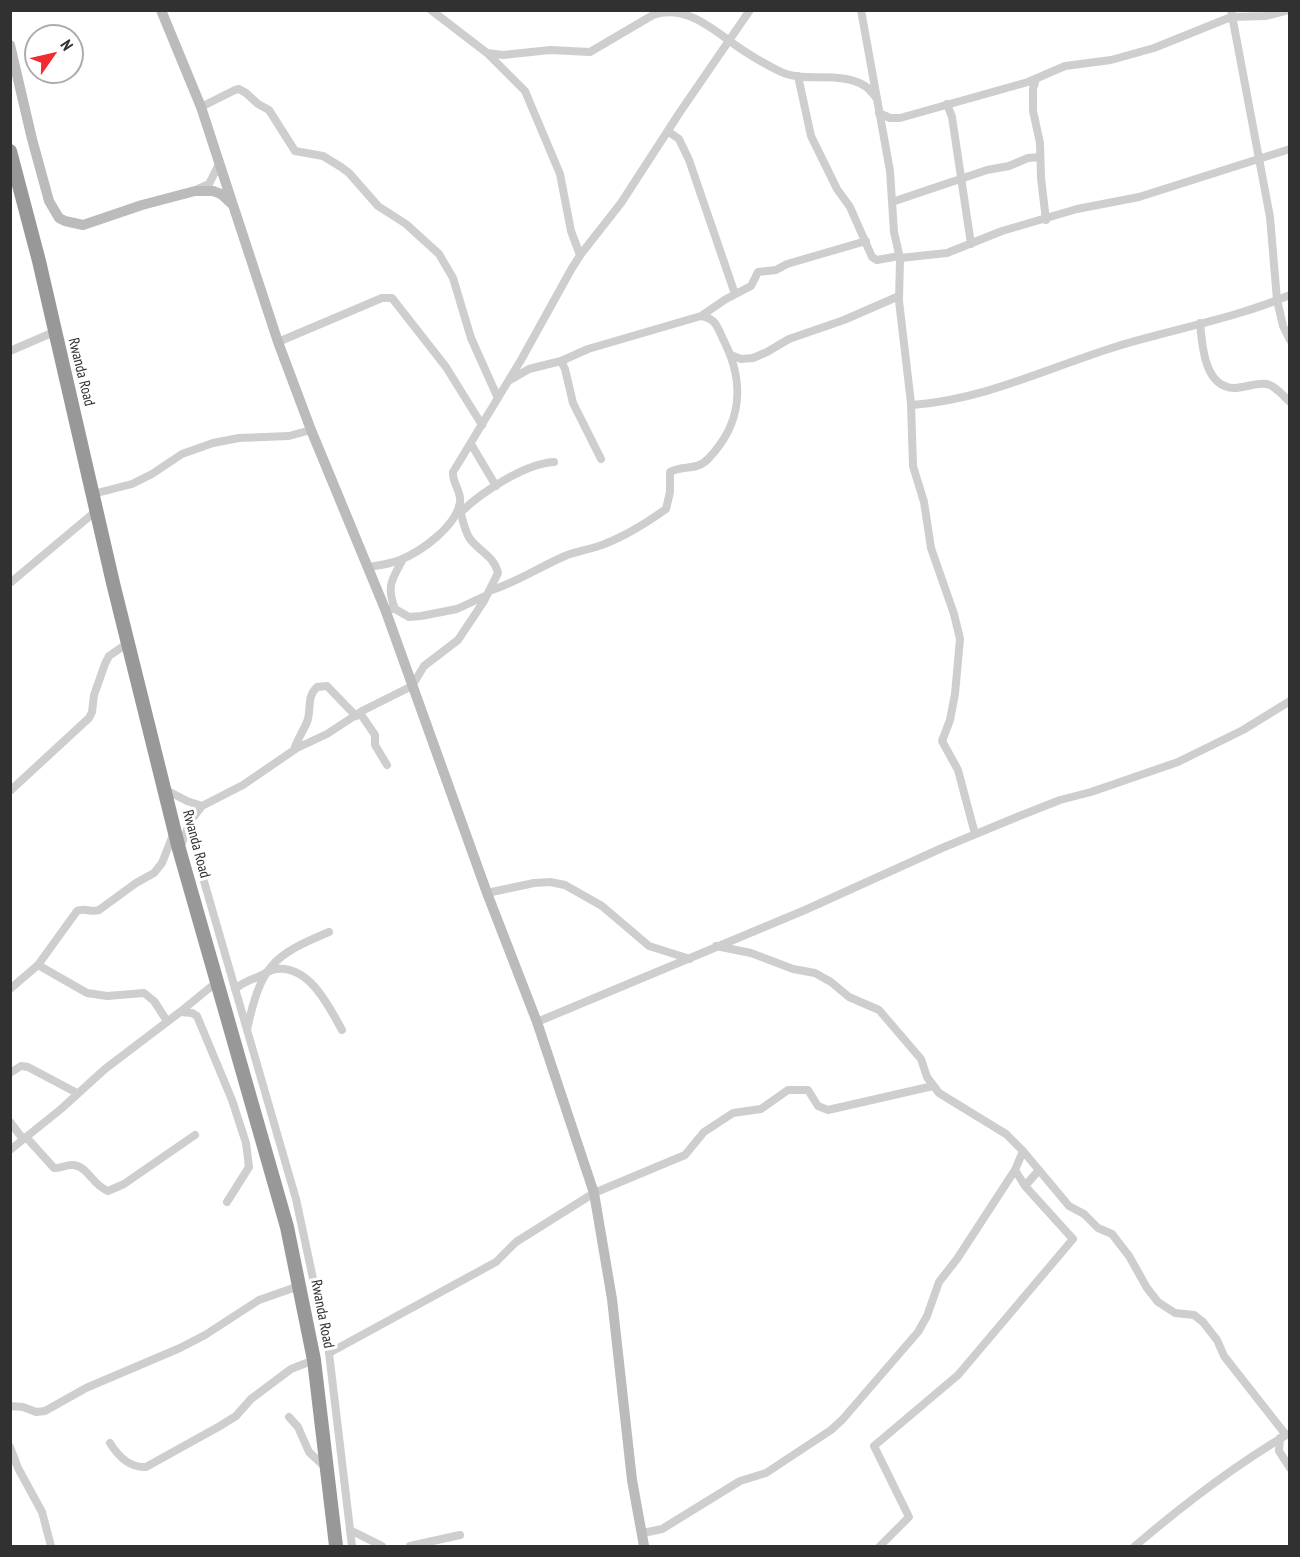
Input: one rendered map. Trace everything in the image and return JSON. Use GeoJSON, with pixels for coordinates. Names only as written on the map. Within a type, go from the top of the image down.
{"type":"FeatureCollection","features":[{"type":"Feature","properties":{"kind":"highway","name":"Rwanda Road"},"geometry":{"type":"LineString","coordinates":[[12,159],[39,261],[128,644],[165,789],[182,829],[179,849],[280,1198],[314,1360],[336,1546]]}},
{"type":"Feature","properties":{"kind":"street"},"geometry":{"type":"LineString","coordinates":[[161,10],[201,107],[278,342],[311,430],[369,567],[390,609],[412,686],[487,893],[537,1022],[594,1193],[612,1299],[632,1480],[644,1546]]}},
{"type":"Feature","properties":{"kind":"street"},"geometry":{"type":"LineString","coordinates":[[431,10],[488,54],[525,91],[560,174],[571,231],[580,255]]}},
{"type":"Feature","properties":{"kind":"street"},"geometry":{"type":"LineString","coordinates":[[10,989],[38,965],[77,911],[81,909],[94,912],[99,910],[154,873],[182,829],[202,806],[243,785],[294,750],[412,686],[424,666],[458,640],[498,573],[492,559],[470,539],[466,532],[460,509],[459,490],[453,478],[453,472],[580,255],[609,221],[750,10]]}},
{"type":"Feature","properties":{"kind":"street"},"geometry":{"type":"LineString","coordinates":[[861,10],[890,171],[912,405],[913,466],[924,502],[931,548],[952,605],[960,639],[954,702],[942,741],[958,770],[975,834]]}},
{"type":"Feature","properties":{"kind":"street"},"geometry":{"type":"LineString","coordinates":[[883,130],[896,119],[1036,79],[1065,66],[1111,60],[1154,48],[1231,14],[1265,16],[1289,10]]}},
{"type":"Feature","properties":{"kind":"street"},"geometry":{"type":"LineString","coordinates":[[488,54],[503,55],[550,50],[591,51],[657,12],[668,11],[697,19],[779,71],[798,76],[845,79],[868,88],[878,100]]}},
{"type":"Feature","properties":{"kind":"street"},"geometry":{"type":"LineString","coordinates":[[1231,14],[1236,29],[1270,217],[1277,300],[1283,326],[1290,340]]}},
{"type":"Feature","properties":{"kind":"street"},"geometry":{"type":"LineString","coordinates":[[10,45],[49,201],[59,218],[83,225],[142,205],[195,191],[209,184],[219,164]]}},
{"type":"Feature","properties":{"kind":"street"},"geometry":{"type":"LineString","coordinates":[[798,76],[811,135],[830,176],[850,207],[872,257],[877,260],[948,253],[1002,231],[1046,220],[1077,209],[1139,197],[1290,149]]}},
{"type":"Feature","properties":{"kind":"street"},"geometry":{"type":"LineString","coordinates":[[1036,79],[1033,89],[1033,111],[1040,143],[1046,220]]}},
{"type":"Feature","properties":{"kind":"street"},"geometry":{"type":"LineString","coordinates":[[201,107],[235,90],[239,89],[246,93],[269,110],[295,151],[323,156],[341,167],[378,206],[406,224],[430,246],[444,261],[453,278],[471,338],[497,396]]}},
{"type":"Feature","properties":{"kind":"street"},"geometry":{"type":"LineString","coordinates":[[948,104],[952,117],[971,244]]}},
{"type":"Feature","properties":{"kind":"street"},"geometry":{"type":"LineString","coordinates":[[879,113],[896,119]]}},
{"type":"Feature","properties":{"kind":"street"},"geometry":{"type":"LineString","coordinates":[[669,132],[679,139],[688,160],[735,294]]}},
{"type":"Feature","properties":{"kind":"street"},"geometry":{"type":"LineString","coordinates":[[892,202],[995,167],[1010,166],[1031,157],[1040,157]]}},
{"type":"Feature","properties":{"kind":"street"},"geometry":{"type":"LineString","coordinates":[[195,191],[213,191],[221,194],[233,205]]}},
{"type":"Feature","properties":{"kind":"street"},"geometry":{"type":"LineString","coordinates":[[506,382],[530,369],[561,361],[588,349],[701,316],[753,285],[758,272],[776,270],[787,264],[866,241]]}},
{"type":"Feature","properties":{"kind":"street"},"geometry":{"type":"LineString","coordinates":[[912,405],[971,394],[1027,378],[1118,346],[1290,295]]}},
{"type":"Feature","properties":{"kind":"street"},"geometry":{"type":"LineString","coordinates":[[731,355],[741,359],[753,358],[789,339],[900,296]]}},
{"type":"Feature","properties":{"kind":"street"},"geometry":{"type":"LineString","coordinates":[[278,342],[382,298],[392,298],[446,367],[482,425]]}},
{"type":"Feature","properties":{"kind":"street"},"geometry":{"type":"LineString","coordinates":[[390,609],[409,617],[457,609],[517,581],[536,569],[621,536],[666,509],[670,492],[670,472],[675,469],[689,469],[704,463],[732,425],[737,378],[731,355],[713,320],[701,316]]}},
{"type":"Feature","properties":{"kind":"street"},"geometry":{"type":"LineString","coordinates":[[1200,323],[1206,361],[1214,377],[1230,388],[1268,384],[1290,402]]}},
{"type":"Feature","properties":{"kind":"street"},"geometry":{"type":"LineString","coordinates":[[10,351],[54,332]]}},
{"type":"Feature","properties":{"kind":"street"},"geometry":{"type":"LineString","coordinates":[[561,361],[573,403],[600,459]]}},
{"type":"Feature","properties":{"kind":"street"},"geometry":{"type":"LineString","coordinates":[[93,494],[132,484],[182,454],[213,443],[239,438],[289,436],[311,430]]}},
{"type":"Feature","properties":{"kind":"street"},"geometry":{"type":"LineString","coordinates":[[471,444],[496,486]]}},
{"type":"Feature","properties":{"kind":"street"},"geometry":{"type":"LineString","coordinates":[[369,567],[403,559],[428,543],[450,523],[460,509],[479,496],[533,465],[554,462]]}},
{"type":"Feature","properties":{"kind":"street"},"geometry":{"type":"LineString","coordinates":[[10,583],[96,511]]}},
{"type":"Feature","properties":{"kind":"street"},"geometry":{"type":"LineString","coordinates":[[390,609],[389,588],[403,559]]}},
{"type":"Feature","properties":{"kind":"street"},"geometry":{"type":"LineString","coordinates":[[10,791],[89,718],[94,695],[109,656],[128,644]]}},
{"type":"Feature","properties":{"kind":"street"},"geometry":{"type":"LineString","coordinates":[[294,750],[297,738],[308,720],[310,696],[317,687],[327,686],[358,714],[375,735],[375,745],[387,765]]}},
{"type":"Feature","properties":{"kind":"street"},"geometry":{"type":"LineString","coordinates":[[537,1022],[805,910],[975,834],[1060,800],[1178,762],[1243,730],[1290,701]]}},
{"type":"Feature","properties":{"kind":"street"},"geometry":{"type":"LineString","coordinates":[[165,789],[202,806]]}},
{"type":"Feature","properties":{"kind":"street"},"geometry":{"type":"LineString","coordinates":[[182,829],[235,989],[296,1199],[329,1353],[352,1546]]}},
{"type":"Feature","properties":{"kind":"street"},"geometry":{"type":"LineString","coordinates":[[487,893],[534,883],[550,882],[565,885],[602,906],[649,946],[690,959]]}},
{"type":"Feature","properties":{"kind":"street"},"geometry":{"type":"LineString","coordinates":[[246,1030],[253,1003],[273,963],[286,952],[329,932]]}},
{"type":"Feature","properties":{"kind":"street"},"geometry":{"type":"LineString","coordinates":[[716,946],[751,953],[793,969],[815,973],[831,982],[849,997],[879,1010],[921,1059],[927,1077],[943,1096],[994,1125],[1023,1151],[1069,1206],[1081,1211],[1098,1228],[1114,1237],[1158,1302],[1175,1313],[1194,1315],[1203,1323],[1217,1340],[1224,1356],[1285,1436]]}},
{"type":"Feature","properties":{"kind":"street"},"geometry":{"type":"LineString","coordinates":[[38,965],[87,993],[97,996],[144,993],[154,1001],[167,1021]]}},
{"type":"Feature","properties":{"kind":"street"},"geometry":{"type":"LineString","coordinates":[[235,989],[243,982],[276,969],[289,970],[304,977],[317,990],[342,1030]]}},
{"type":"Feature","properties":{"kind":"street"},"geometry":{"type":"LineString","coordinates":[[10,1150],[105,1069],[218,981]]}},
{"type":"Feature","properties":{"kind":"street"},"geometry":{"type":"LineString","coordinates":[[180,1012],[197,1016],[232,1100],[246,1143],[249,1167],[227,1202]]}},
{"type":"Feature","properties":{"kind":"street"},"geometry":{"type":"LineString","coordinates":[[10,1073],[21,1066],[28,1067],[77,1093]]}},
{"type":"Feature","properties":{"kind":"street"},"geometry":{"type":"LineString","coordinates":[[329,1353],[496,1262],[516,1242],[594,1193],[685,1155],[704,1132],[733,1113],[761,1109],[788,1090],[808,1090],[818,1107],[828,1110],[933,1086]]}},
{"type":"Feature","properties":{"kind":"street"},"geometry":{"type":"LineString","coordinates":[[10,1122],[54,1168],[77,1165],[96,1184],[108,1191],[124,1184],[195,1136]]}},
{"type":"Feature","properties":{"kind":"street"},"geometry":{"type":"LineString","coordinates":[[643,1533],[662,1529],[740,1481],[766,1473],[831,1430],[842,1420],[918,1332],[927,1316],[939,1282],[957,1259],[1015,1170],[1023,1151]]}},
{"type":"Feature","properties":{"kind":"street"},"geometry":{"type":"LineString","coordinates":[[880,1546],[909,1517],[874,1446],[958,1375],[1073,1239],[1025,1186],[1015,1170]]}},
{"type":"Feature","properties":{"kind":"street"},"geometry":{"type":"LineString","coordinates":[[1025,1186],[1040,1170]]}},
{"type":"Feature","properties":{"kind":"street"},"geometry":{"type":"LineString","coordinates":[[10,1406],[23,1407],[36,1412],[45,1411],[86,1388],[180,1348],[205,1335],[259,1300],[299,1286]]}},
{"type":"Feature","properties":{"kind":"street"},"geometry":{"type":"LineString","coordinates":[[110,1443],[129,1463],[137,1467],[146,1467],[236,1416],[251,1399],[291,1369],[314,1360]]}},
{"type":"Feature","properties":{"kind":"street"},"geometry":{"type":"LineString","coordinates":[[289,1417],[298,1427],[309,1452],[327,1469]]}},
{"type":"Feature","properties":{"kind":"street"},"geometry":{"type":"LineString","coordinates":[[1285,1436],[1279,1450],[1290,1468]]}},
{"type":"Feature","properties":{"kind":"street"},"geometry":{"type":"LineString","coordinates":[[1135,1546],[1176,1511],[1285,1436]]}},
{"type":"Feature","properties":{"kind":"street"},"geometry":{"type":"LineString","coordinates":[[10,1447],[18,1468],[42,1512],[51,1546]]}},
{"type":"Feature","properties":{"kind":"street"},"geometry":{"type":"LineString","coordinates":[[350,1530],[382,1546]]}},
{"type":"Feature","properties":{"kind":"street"},"geometry":{"type":"LineString","coordinates":[[410,1546],[460,1535]]}}]}
